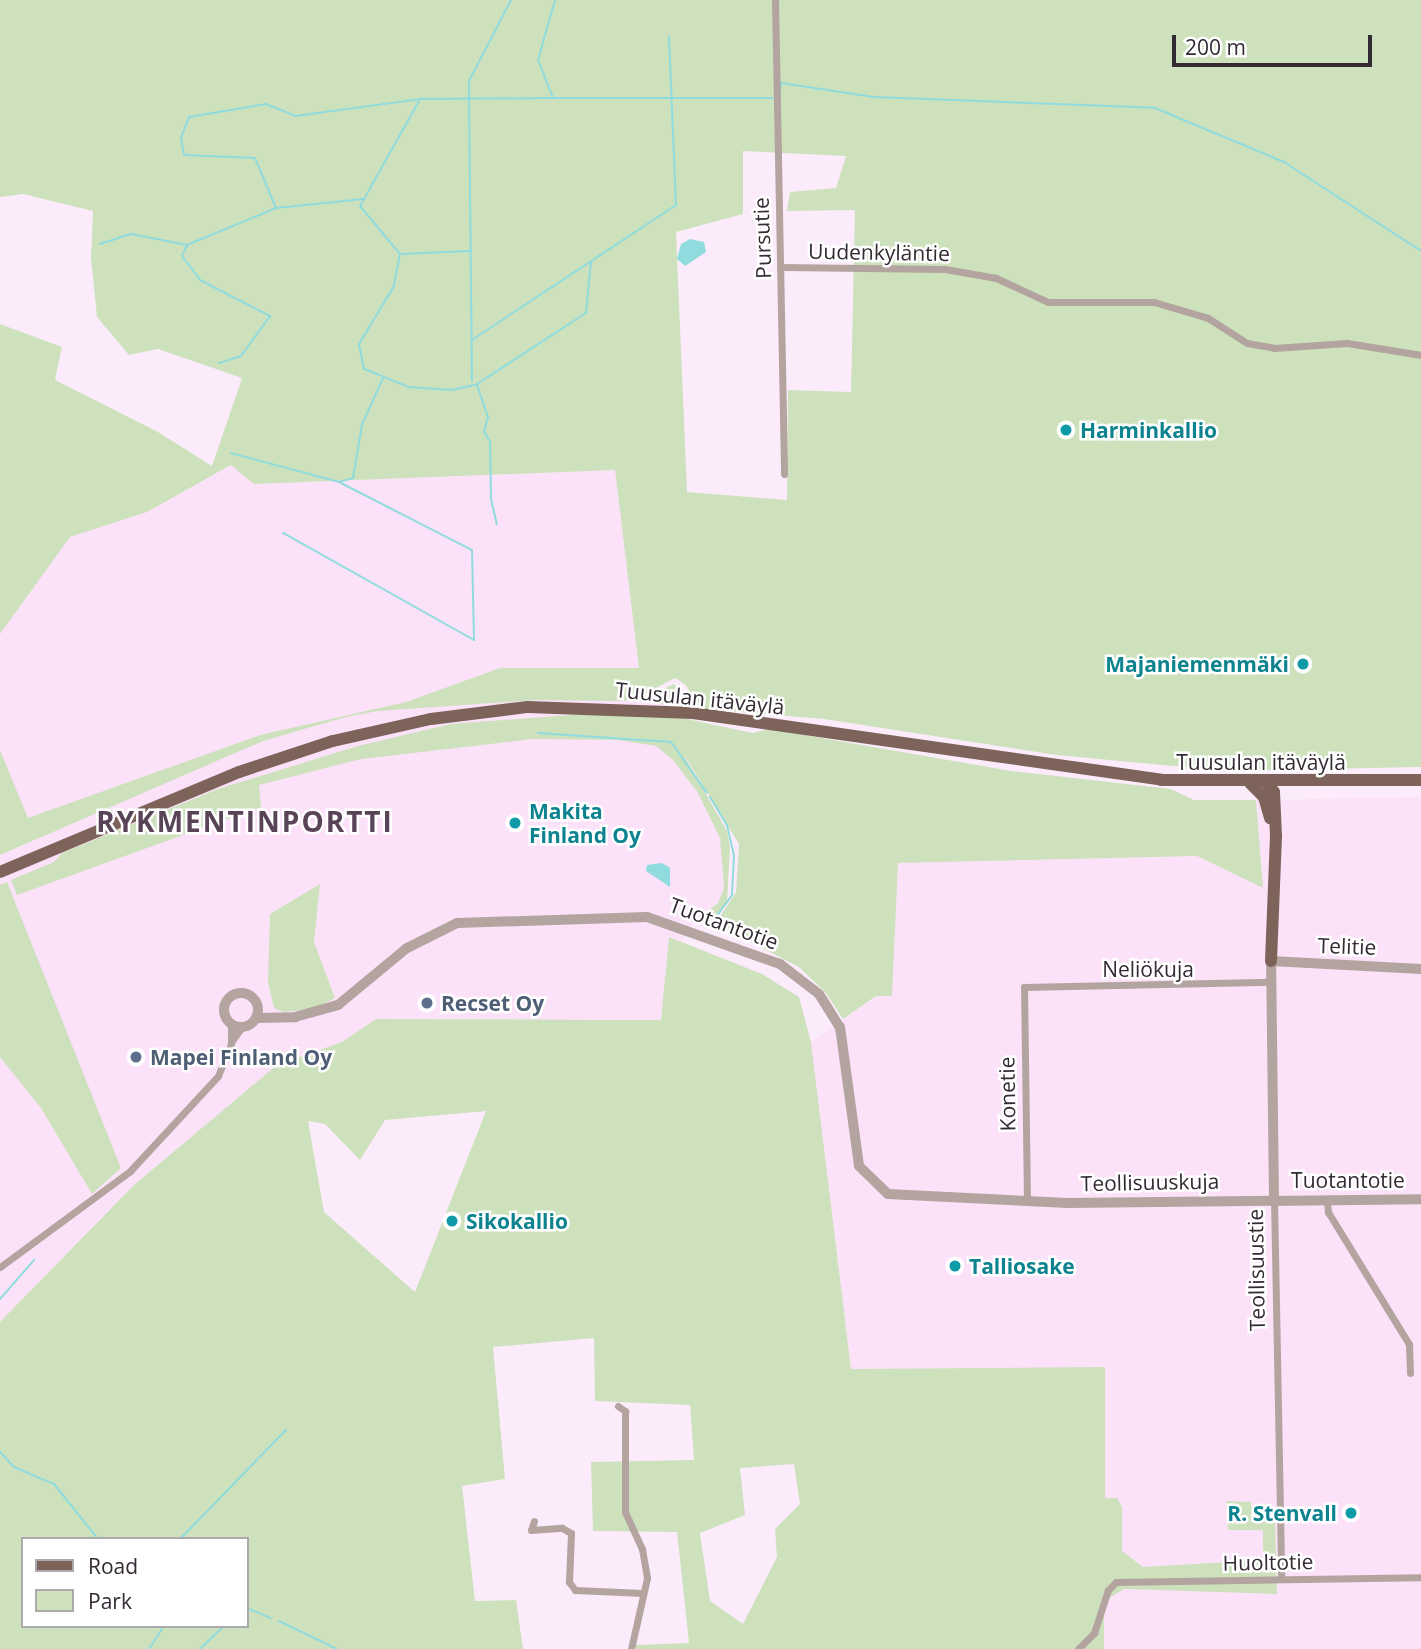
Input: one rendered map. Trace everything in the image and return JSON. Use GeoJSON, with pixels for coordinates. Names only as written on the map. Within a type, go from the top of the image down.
{"type":"FeatureCollection","features":[{"type":"Feature","properties":{"kind":"main road","name":"Tuusulan itäväylä"},"geometry":{"type":"LineString","coordinates":[[0,872],[239,772],[333,741],[431,719],[528,706],[693,713],[1092,773],[1250,783],[1421,780]]}},
{"type":"Feature","properties":{"kind":"main road"},"geometry":{"type":"LineString","coordinates":[[1271,961],[1281,796],[1298,782]]}},
{"type":"Feature","properties":{"kind":"main road"},"geometry":{"type":"LineString","coordinates":[[1250,783],[1264,797],[1270,814],[1276,874]]}},
{"type":"Feature","properties":{"kind":"main road"},"geometry":{"type":"LineString","coordinates":[[1267,783],[1275,802],[1276,874]]}},
{"type":"Feature","properties":{"kind":"street","name":"Pursutie"},"geometry":{"type":"LineString","coordinates":[[775,0],[784,474]]}},
{"type":"Feature","properties":{"kind":"street","name":"Uudenkyläntie"},"geometry":{"type":"LineString","coordinates":[[781,267],[946,269],[996,278],[1048,302],[1154,302],[1208,318],[1258,345],[1348,343],[1421,355]]}},
{"type":"Feature","properties":{"kind":"street","name":"Tuotantotie"},"geometry":{"type":"LineString","coordinates":[[256,1018],[316,1014],[338,1005],[407,948],[457,923],[605,915],[661,919],[780,964],[819,994],[840,1027],[856,1155],[863,1175],[875,1186],[906,1197],[1027,1200]]}},
{"type":"Feature","properties":{"kind":"street","name":"Telitie"},"geometry":{"type":"LineString","coordinates":[[1271,961],[1421,969]]}},
{"type":"Feature","properties":{"kind":"street","name":"Teollisuustie"},"geometry":{"type":"LineString","coordinates":[[1271,961],[1281,1578]]}},
{"type":"Feature","properties":{"kind":"street","name":"Neliökuja"},"geometry":{"type":"LineString","coordinates":[[1024,987],[1271,982]]}},
{"type":"Feature","properties":{"kind":"street","name":"Konetie"},"geometry":{"type":"LineString","coordinates":[[1024,987],[1027,1200]]}},
{"type":"Feature","properties":{"kind":"street"},"geometry":{"type":"LineString","coordinates":[[231,1043],[231,1024],[224,1009],[232,996],[248,995],[258,1006],[275,1017]]}},
{"type":"Feature","properties":{"kind":"street"},"geometry":{"type":"LineString","coordinates":[[0,1267],[130,1171],[218,1076],[231,1043],[242,1027],[256,1018],[258,1006]]}},
{"type":"Feature","properties":{"kind":"street"},"geometry":{"type":"LineString","coordinates":[[231,1024],[242,1027]]}},
{"type":"Feature","properties":{"kind":"street","name":"Teollisuuskuja"},"geometry":{"type":"LineString","coordinates":[[1027,1200],[1275,1199]]}},
{"type":"Feature","properties":{"kind":"street","name":"Tuotantotie"},"geometry":{"type":"LineString","coordinates":[[1275,1199],[1421,1199]]}},
{"type":"Feature","properties":{"kind":"street"},"geometry":{"type":"LineString","coordinates":[[1327,1201],[1328,1212],[1409,1344],[1410,1373]]}},
{"type":"Feature","properties":{"kind":"street"},"geometry":{"type":"LineString","coordinates":[[618,1406],[625,1411],[625,1512],[642,1549],[647,1578],[631,1649]]}},
{"type":"Feature","properties":{"kind":"street"},"geometry":{"type":"LineString","coordinates":[[534,1521],[531,1530],[562,1528],[571,1533],[569,1583],[575,1590],[643,1593]]}},
{"type":"Feature","properties":{"kind":"street","name":"Huoltotie"},"geometry":{"type":"LineString","coordinates":[[1078,1649],[1094,1633],[1108,1590],[1116,1582],[1421,1577]]}},
{"type":"Feature","properties":{"kind":"shaded area"},"geometry":{"type":"Polygon","coordinates":[[[232,465],[255,484],[615,470],[639,669],[678,717],[673,760],[698,793],[720,837],[724,888],[718,903],[693,922],[682,941],[669,938],[661,1020],[376,1019],[342,1042],[277,1065],[134,1185],[0,1322],[0,855],[36,840],[0,750],[0,634],[70,537],[147,512],[232,465]]]}},
{"type":"Feature","properties":{"kind":"shaded area"},"geometry":{"type":"Polygon","coordinates":[[[1421,797],[1421,1649],[1104,1649],[1105,1368],[851,1369],[811,1042],[877,996],[892,996],[898,863],[1197,856],[1262,888],[1256,800],[1421,797]]]}},
{"type":"Feature","properties":{"kind":"green space"},"geometry":{"type":"Polygon","coordinates":[[[0,0],[1421,0],[1421,767],[1226,771],[1057,755],[824,719],[701,709],[685,684],[675,678],[635,699],[620,701],[537,700],[378,711],[346,717],[263,741],[0,855],[0,750],[28,818],[260,735],[406,702],[500,668],[639,668],[615,470],[254,484],[231,465],[147,512],[70,537],[0,634],[0,324],[62,347],[55,380],[158,432],[212,466],[242,378],[158,349],[129,355],[97,317],[91,258],[93,211],[23,194],[0,197],[0,0]],[[743,151],[743,214],[676,232],[687,492],[787,500],[788,390],[851,392],[855,210],[787,211],[790,192],[836,188],[846,156],[743,151]]]}},
{"type":"Feature","properties":{"kind":"green space"},"geometry":{"type":"Polygon","coordinates":[[[674,684],[688,694],[692,708],[638,701],[674,684]]]}},
{"type":"Feature","properties":{"kind":"green space"},"geometry":{"type":"Polygon","coordinates":[[[598,713],[678,717],[752,733],[770,729],[1011,771],[1171,789],[1194,800],[1256,800],[1263,888],[1197,856],[898,863],[892,996],[876,996],[843,1019],[826,993],[799,967],[715,924],[736,892],[739,844],[683,753],[727,831],[730,846],[727,903],[711,921],[693,922],[718,903],[724,888],[720,838],[698,793],[673,760],[656,746],[618,740],[533,739],[361,759],[259,785],[261,807],[17,895],[11,880],[54,862],[62,853],[218,789],[358,746],[451,724],[598,713]]]}},
{"type":"Feature","properties":{"kind":"green space"},"geometry":{"type":"Polygon","coordinates":[[[7,882],[121,1168],[92,1194],[41,1108],[0,1057],[0,885],[7,882]]]}},
{"type":"Feature","properties":{"kind":"green space"},"geometry":{"type":"Polygon","coordinates":[[[320,884],[314,942],[335,998],[314,1009],[283,1012],[274,1008],[268,982],[270,914],[320,884]]]}},
{"type":"Feature","properties":{"kind":"green space"},"geometry":{"type":"Polygon","coordinates":[[[669,937],[762,974],[799,997],[811,1042],[851,1369],[1105,1367],[1105,1498],[1117,1498],[1122,1507],[1122,1551],[1143,1567],[1263,1560],[1263,1530],[1228,1530],[1226,1501],[1251,1502],[1251,1507],[1267,1504],[1275,1516],[1277,1594],[1124,1589],[1104,1601],[1104,1649],[636,1649],[636,1645],[689,1643],[677,1532],[593,1531],[591,1462],[694,1460],[690,1405],[595,1401],[594,1338],[493,1347],[505,1479],[462,1486],[475,1601],[516,1600],[523,1649],[0,1649],[0,1322],[134,1185],[277,1065],[342,1042],[376,1019],[661,1020],[669,937]],[[486,1111],[385,1120],[360,1160],[325,1124],[308,1121],[324,1212],[415,1292],[486,1111]],[[794,1464],[740,1468],[745,1515],[700,1533],[710,1601],[743,1624],[777,1557],[775,1529],[800,1504],[794,1464]]]}},
{"type":"Feature","properties":{"kind":"water"},"geometry":{"type":"Polygon","coordinates":[[[690,239],[704,242],[706,252],[685,266],[677,259],[681,244],[690,239]]]}},
{"type":"Feature","properties":{"kind":"water"},"geometry":{"type":"Polygon","coordinates":[[[662,863],[670,868],[670,887],[646,871],[647,865],[662,863]]]}},
{"type":"Feature","properties":{"kind":"waterway"},"geometry":{"type":"LineString","coordinates":[[472,381],[469,81],[511,0]]}},
{"type":"Feature","properties":{"kind":"waterway"},"geometry":{"type":"LineString","coordinates":[[555,0],[538,60],[553,98],[774,98]]}},
{"type":"Feature","properties":{"kind":"waterway"},"geometry":{"type":"LineString","coordinates":[[472,340],[676,205],[669,36]]}},
{"type":"Feature","properties":{"kind":"waterway"},"geometry":{"type":"LineString","coordinates":[[779,98],[781,83],[874,97],[1155,108],[1284,162],[1421,251]]}},
{"type":"Feature","properties":{"kind":"waterway"},"geometry":{"type":"LineString","coordinates":[[276,208],[255,158],[184,155],[181,138],[189,117],[266,104],[295,116],[420,99],[552,98]]}},
{"type":"Feature","properties":{"kind":"waterway"},"geometry":{"type":"LineString","coordinates":[[419,101],[360,206],[400,254],[470,251]]}},
{"type":"Feature","properties":{"kind":"waterway"},"geometry":{"type":"LineString","coordinates":[[100,244],[131,234],[187,245],[276,208],[364,199]]}},
{"type":"Feature","properties":{"kind":"waterway"},"geometry":{"type":"LineString","coordinates":[[187,246],[182,256],[200,280],[270,316],[241,356],[219,363]]}},
{"type":"Feature","properties":{"kind":"waterway"},"geometry":{"type":"LineString","coordinates":[[400,254],[394,286],[359,344],[364,369],[409,387],[452,390],[477,384],[586,313],[591,261]]}},
{"type":"Feature","properties":{"kind":"waterway"},"geometry":{"type":"LineString","coordinates":[[339,482],[353,478],[362,425],[383,378]]}},
{"type":"Feature","properties":{"kind":"waterway"},"geometry":{"type":"LineString","coordinates":[[477,385],[488,417],[484,431],[490,442],[491,499],[497,524]]}},
{"type":"Feature","properties":{"kind":"waterway"},"geometry":{"type":"LineString","coordinates":[[231,453],[339,482],[472,550],[474,640],[283,533]]}},
{"type":"Feature","properties":{"kind":"waterway"},"geometry":{"type":"LineString","coordinates":[[538,733],[671,742],[707,793]]}},
{"type":"Feature","properties":{"kind":"waterway"},"geometry":{"type":"LineString","coordinates":[[710,797],[727,825],[734,856],[732,895],[711,924]]}},
{"type":"Feature","properties":{"kind":"waterway"},"geometry":{"type":"LineString","coordinates":[[0,1299],[34,1260]]}},
{"type":"Feature","properties":{"kind":"waterway"},"geometry":{"type":"LineString","coordinates":[[182,1537],[286,1430]]}},
{"type":"Feature","properties":{"kind":"waterway"},"geometry":{"type":"LineString","coordinates":[[0,1452],[14,1467],[54,1484],[96,1537]]}},
{"type":"Feature","properties":{"kind":"waterway"},"geometry":{"type":"LineString","coordinates":[[248,1608],[271,1618]]}},
{"type":"Feature","properties":{"kind":"waterway"},"geometry":{"type":"LineString","coordinates":[[279,1621],[337,1649]]}},
{"type":"Feature","properties":{"kind":"waterway"},"geometry":{"type":"LineString","coordinates":[[149,1649],[163,1628]]}},
{"type":"Feature","properties":{"kind":"waterway"},"geometry":{"type":"LineString","coordinates":[[200,1649],[222,1628]]}},
{"type":"Feature","properties":{"kind":"place","name":"Harminkallio"},"geometry":{"type":"Point","coordinates":[1066,430]}},
{"type":"Feature","properties":{"kind":"place","name":"Majaniemenmäki"},"geometry":{"type":"Point","coordinates":[1303,664]}},
{"type":"Feature","properties":{"kind":"place","name":"Makita Finland Oy"},"geometry":{"type":"Point","coordinates":[515,823]}},
{"type":"Feature","properties":{"kind":"place","name":"Recset Oy"},"geometry":{"type":"Point","coordinates":[427,1003]}},
{"type":"Feature","properties":{"kind":"place","name":"Mapei Finland Oy"},"geometry":{"type":"Point","coordinates":[136,1057]}},
{"type":"Feature","properties":{"kind":"place","name":"Sikokallio"},"geometry":{"type":"Point","coordinates":[452,1221]}},
{"type":"Feature","properties":{"kind":"place","name":"Talliosake"},"geometry":{"type":"Point","coordinates":[955,1266]}},
{"type":"Feature","properties":{"kind":"place","name":"R. Stenvall"},"geometry":{"type":"Point","coordinates":[1351,1513]}},
{"type":"Feature","properties":{"kind":"district","name":"RYKMENTINPORTTI"},"geometry":{"type":"Point","coordinates":[245,821]}}]}
